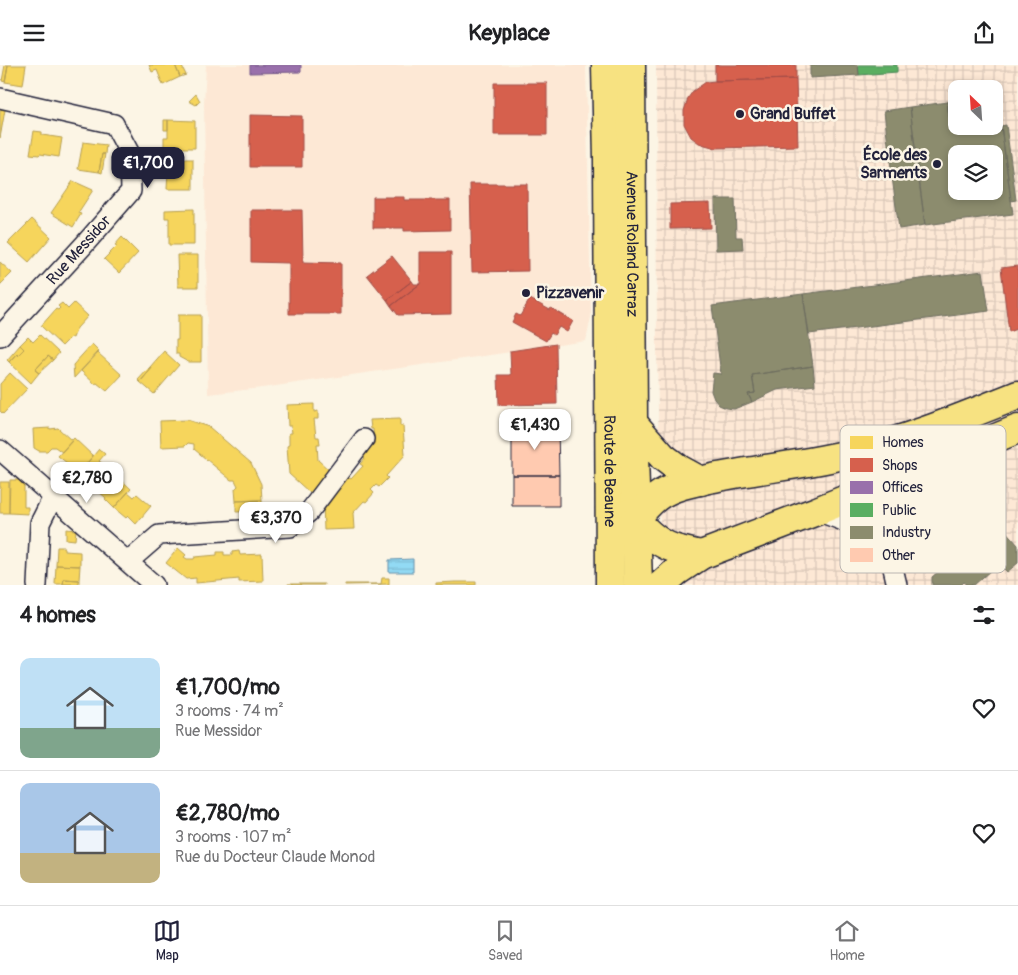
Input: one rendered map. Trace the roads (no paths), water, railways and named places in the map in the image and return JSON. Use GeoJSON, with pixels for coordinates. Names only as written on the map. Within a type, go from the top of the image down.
{"type":"FeatureCollection","features":[{"type":"Feature","properties":{"kind":"main road","name":"Avenue Roland Carraz"},"geometry":{"type":"LineString","coordinates":[[606,65],[609,358]]}},
{"type":"Feature","properties":{"kind":"main road","name":"Avenue Roland Carraz"},"geometry":{"type":"LineString","coordinates":[[631,65],[633,423]]}},
{"type":"Feature","properties":{"kind":"main road","name":"Route de Beaune"},"geometry":{"type":"LineString","coordinates":[[609,358],[610,585]]}},
{"type":"Feature","properties":{"kind":"main road"},"geometry":{"type":"LineString","coordinates":[[938,425],[1018,395]]}},
{"type":"Feature","properties":{"kind":"main road","name":"Route de Beaune"},"geometry":{"type":"LineString","coordinates":[[633,423],[638,585]]}},
{"type":"Feature","properties":{"kind":"main road"},"geometry":{"type":"LineString","coordinates":[[633,423],[663,457],[679,469],[701,481]]}},
{"type":"Feature","properties":{"kind":"main road"},"geometry":{"type":"LineString","coordinates":[[1006,434],[1018,429]]}},
{"type":"Feature","properties":{"kind":"main road"},"geometry":{"type":"LineString","coordinates":[[610,553],[645,508],[663,493],[680,486],[734,474],[840,456]]}},
{"type":"Feature","properties":{"kind":"main road"},"geometry":{"type":"LineString","coordinates":[[610,489],[654,538],[672,548],[701,555]]}},
{"type":"Feature","properties":{"kind":"main road"},"geometry":{"type":"LineString","coordinates":[[661,585],[701,555],[840,502]]}},
{"type":"Feature","properties":{"kind":"street","name":"Rue Messidor"},"geometry":{"type":"LineString","coordinates":[[0,98],[114,124],[130,153],[131,191],[0,336]]}},
{"type":"Feature","properties":{"kind":"street"},"geometry":{"type":"LineString","coordinates":[[128,562],[159,535],[290,527],[309,511],[364,439]]}},
{"type":"Feature","properties":{"kind":"street"},"geometry":{"type":"LineString","coordinates":[[0,451],[56,493],[154,585]]}},
{"type":"Feature","properties":{"kind":"street"},"geometry":{"type":"LineString","coordinates":[[37,585],[40,523],[56,493]]}},
{"type":"Feature","properties":{"kind":"street"},"geometry":{"type":"LineString","coordinates":[[817,511],[840,520]]}},
{"type":"Feature","properties":{"kind":"water"},"geometry":{"type":"Polygon","coordinates":[[[413,559],[413,572],[389,572],[389,560],[413,559]]]}},
{"type":"Feature","properties":{"kind":"place","name":"Grand Buffet"},"geometry":{"type":"Point","coordinates":[740,114]}},
{"type":"Feature","properties":{"kind":"place","name":"École des Sarments"},"geometry":{"type":"Point","coordinates":[937,164]}},
{"type":"Feature","properties":{"kind":"place","name":"Pizzavenir"},"geometry":{"type":"Point","coordinates":[526,293]}}]}
